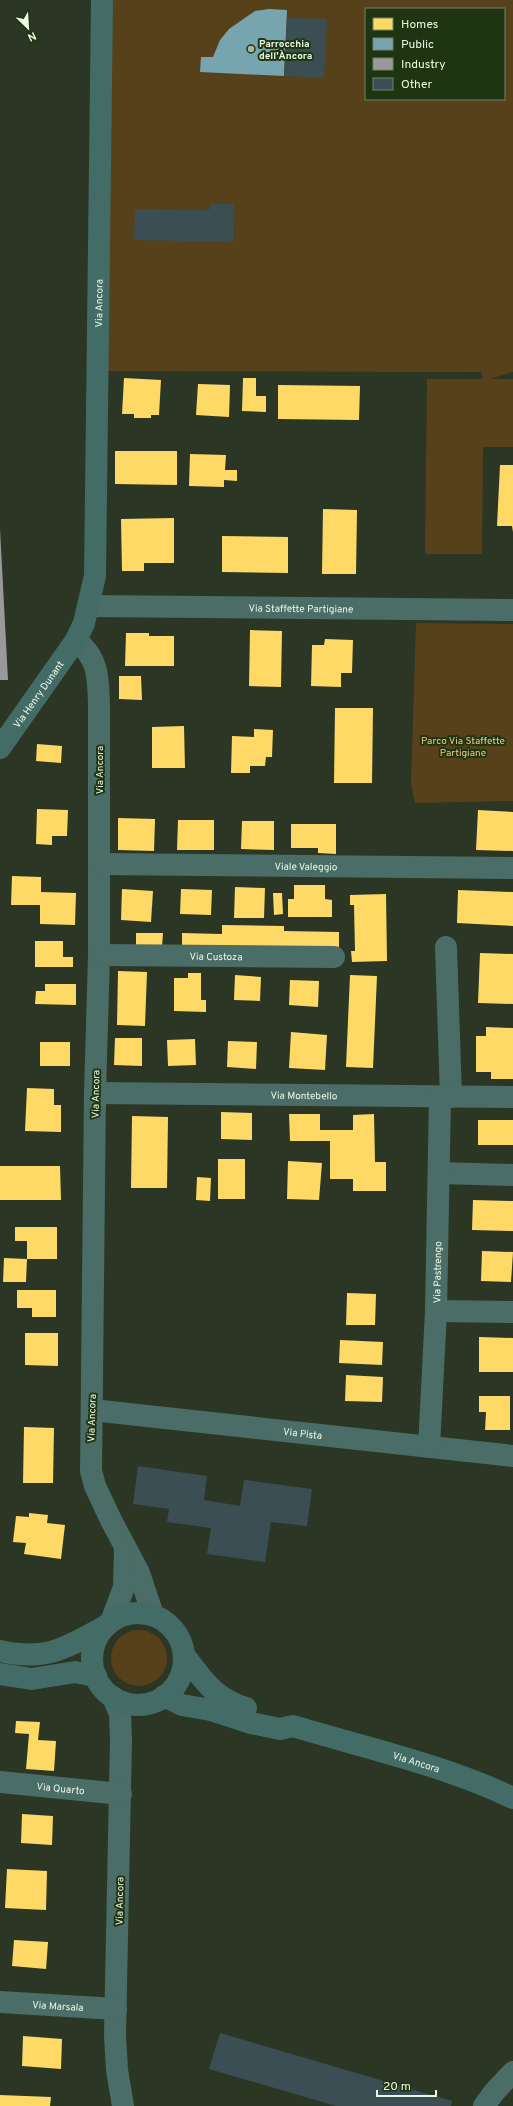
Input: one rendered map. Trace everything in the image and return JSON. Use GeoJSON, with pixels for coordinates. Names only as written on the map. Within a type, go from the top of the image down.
{"type":"FeatureCollection","features":[{"type":"Feature","properties":{"kind":"main road","name":"Via Ancora"},"geometry":{"type":"LineString","coordinates":[[76,640],[84,623],[95,576],[102,0]]}},
{"type":"Feature","properties":{"kind":"main road","name":"Via Henry Dunant"},"geometry":{"type":"LineString","coordinates":[[0,748],[76,640]]}},
{"type":"Feature","properties":{"kind":"main road","name":"Via Ancora"},"geometry":{"type":"LineString","coordinates":[[184,1655],[181,1674],[174,1687],[164,1696],[144,1704],[131,1704],[113,1697],[101,1685],[96,1676],[92,1657],[95,1643],[108,1624],[121,1616],[132,1613],[154,1615],[166,1622],[177,1633],[184,1655],[209,1688],[217,1695],[231,1703],[286,1719],[293,1726],[413,1761],[488,1786],[513,1798]]}},
{"type":"Feature","properties":{"kind":"main road"},"geometry":{"type":"LineString","coordinates":[[0,1651],[46,1654],[66,1648],[108,1624]]}},
{"type":"Feature","properties":{"kind":"main road"},"geometry":{"type":"LineString","coordinates":[[0,1674],[32,1679],[75,1672],[96,1676]]}},
{"type":"Feature","properties":{"kind":"main road","name":"Via Ancora"},"geometry":{"type":"LineString","coordinates":[[164,1696],[182,1704],[211,1710],[251,1723],[280,1729],[293,1726]]}},
{"type":"Feature","properties":{"kind":"street","name":"Via Staffette Partigiane"},"geometry":{"type":"LineString","coordinates":[[89,606],[513,610]]}},
{"type":"Feature","properties":{"kind":"street","name":"Via Ancora"},"geometry":{"type":"LineString","coordinates":[[76,640],[87,649],[98,671],[100,864],[95,1093],[91,1471],[95,1486],[125,1549],[139,1573],[154,1615]]}},
{"type":"Feature","properties":{"kind":"street","name":"Viale Valeggio"},"geometry":{"type":"LineString","coordinates":[[100,864],[513,868]]}},
{"type":"Feature","properties":{"kind":"street","name":"Via Pastrengo"},"geometry":{"type":"LineString","coordinates":[[429,1447],[436,1311],[440,1173],[446,1097],[446,947]]}},
{"type":"Feature","properties":{"kind":"street","name":"Via Custoza"},"geometry":{"type":"LineString","coordinates":[[99,955],[334,957]]}},
{"type":"Feature","properties":{"kind":"street","name":"Via Montebello"},"geometry":{"type":"LineString","coordinates":[[95,1093],[513,1097]]}},
{"type":"Feature","properties":{"kind":"street"},"geometry":{"type":"LineString","coordinates":[[440,1173],[513,1175]]}},
{"type":"Feature","properties":{"kind":"street"},"geometry":{"type":"LineString","coordinates":[[436,1311],[513,1312]]}},
{"type":"Feature","properties":{"kind":"street","name":"Via Pista"},"geometry":{"type":"LineString","coordinates":[[92,1410],[513,1456]]}},
{"type":"Feature","properties":{"kind":"street","name":"Via Ancora"},"geometry":{"type":"LineString","coordinates":[[108,1624],[124,1587],[125,1549]]}},
{"type":"Feature","properties":{"kind":"street","name":"Via Ancora"},"geometry":{"type":"LineString","coordinates":[[113,1697],[120,1714],[121,1794],[115,2035],[117,2070],[123,2106]]}},
{"type":"Feature","properties":{"kind":"street","name":"Via Quarto"},"geometry":{"type":"LineString","coordinates":[[0,1782],[121,1794]]}},
{"type":"Feature","properties":{"kind":"street","name":"Via Marsala"},"geometry":{"type":"LineString","coordinates":[[0,2002],[116,2009]]}},
{"type":"Feature","properties":{"kind":"street"},"geometry":{"type":"LineString","coordinates":[[484,2106],[495,2091],[513,2072]]}},
{"type":"Feature","properties":{"kind":"green space"},"geometry":{"type":"Polygon","coordinates":[[[99,0],[513,0],[513,372],[489,379],[513,379],[513,447],[483,447],[482,554],[425,554],[427,379],[483,379],[481,372],[96,371],[99,0]]]}},
{"type":"Feature","properties":{"kind":"green space","name":"Parco Via Staffette Partigiane"},"geometry":{"type":"Polygon","coordinates":[[[416,623],[513,624],[513,801],[415,803],[411,783],[416,623]]]}},
{"type":"Feature","properties":{"kind":"green space"},"geometry":{"type":"Polygon","coordinates":[[[134,1630],[144,1630],[159,1638],[165,1647],[167,1658],[165,1669],[159,1678],[144,1686],[134,1686],[123,1681],[116,1674],[111,1663],[111,1653],[116,1642],[123,1635],[134,1630]]]}},
{"type":"Feature","properties":{"kind":"building: Homes"},"geometry":{"type":"Polygon","coordinates":[[[124,378],[161,380],[159,415],[151,415],[151,418],[134,418],[134,414],[122,414],[124,378]]]}},
{"type":"Feature","properties":{"kind":"building: Homes"},"geometry":{"type":"Polygon","coordinates":[[[243,378],[256,378],[256,396],[266,396],[266,412],[242,411],[243,378]]]}},
{"type":"Feature","properties":{"kind":"building: Homes"},"geometry":{"type":"Polygon","coordinates":[[[198,384],[230,385],[229,417],[196,415],[198,384]]]}},
{"type":"Feature","properties":{"kind":"building: Homes"},"geometry":{"type":"Polygon","coordinates":[[[278,385],[360,386],[359,420],[278,419],[278,385]]]}},
{"type":"Feature","properties":{"kind":"building: Homes"},"geometry":{"type":"Polygon","coordinates":[[[115,451],[177,451],[177,485],[115,484],[115,451]]]}},
{"type":"Feature","properties":{"kind":"building: Homes"},"geometry":{"type":"Polygon","coordinates":[[[190,454],[226,455],[225,470],[237,470],[237,481],[224,480],[224,487],[189,486],[190,454]]]}},
{"type":"Feature","properties":{"kind":"building: Homes"},"geometry":{"type":"Polygon","coordinates":[[[500,465],[513,465],[513,532],[512,526],[497,526],[500,465]]]}},
{"type":"Feature","properties":{"kind":"building: Homes"},"geometry":{"type":"Polygon","coordinates":[[[323,509],[357,510],[356,574],[322,574],[323,509]]]}},
{"type":"Feature","properties":{"kind":"building: Homes"},"geometry":{"type":"Polygon","coordinates":[[[174,518],[174,563],[144,563],[144,571],[122,571],[121,519],[174,518]]]}},
{"type":"Feature","properties":{"kind":"building: Homes"},"geometry":{"type":"Polygon","coordinates":[[[222,536],[288,537],[288,573],[222,572],[222,536]]]}},
{"type":"Feature","properties":{"kind":"building: Homes"},"geometry":{"type":"Polygon","coordinates":[[[250,630],[282,631],[281,687],[249,686],[250,630]]]}},
{"type":"Feature","properties":{"kind":"building: Homes"},"geometry":{"type":"Polygon","coordinates":[[[126,633],[149,633],[149,636],[174,636],[174,666],[125,666],[126,633]]]}},
{"type":"Feature","properties":{"kind":"building: Homes"},"geometry":{"type":"Polygon","coordinates":[[[325,639],[353,640],[352,673],[341,673],[341,687],[311,686],[312,645],[324,645],[325,639]]]}},
{"type":"Feature","properties":{"kind":"building: Homes"},"geometry":{"type":"Polygon","coordinates":[[[119,676],[141,676],[142,700],[119,699],[119,676]]]}},
{"type":"Feature","properties":{"kind":"building: Homes"},"geometry":{"type":"Polygon","coordinates":[[[335,708],[373,708],[372,783],[334,783],[335,708]]]}},
{"type":"Feature","properties":{"kind":"building: Homes"},"geometry":{"type":"Polygon","coordinates":[[[184,726],[185,768],[152,768],[152,727],[184,726]]]}},
{"type":"Feature","properties":{"kind":"building: Homes"},"geometry":{"type":"Polygon","coordinates":[[[254,729],[273,730],[272,757],[266,757],[265,766],[250,766],[250,773],[231,773],[232,736],[254,737],[254,729]]]}},
{"type":"Feature","properties":{"kind":"building: Homes"},"geometry":{"type":"Polygon","coordinates":[[[37,744],[62,746],[61,763],[36,761],[37,744]]]}},
{"type":"Feature","properties":{"kind":"building: Homes"},"geometry":{"type":"Polygon","coordinates":[[[37,809],[68,810],[67,836],[52,836],[52,845],[36,844],[37,809]]]}},
{"type":"Feature","properties":{"kind":"building: Homes"},"geometry":{"type":"Polygon","coordinates":[[[478,810],[513,812],[513,851],[476,850],[478,810]]]}},
{"type":"Feature","properties":{"kind":"building: Homes"},"geometry":{"type":"Polygon","coordinates":[[[118,818],[155,819],[154,851],[118,850],[118,818]]]}},
{"type":"Feature","properties":{"kind":"building: Homes"},"geometry":{"type":"Polygon","coordinates":[[[178,820],[214,820],[214,850],[177,850],[178,820]]]}},
{"type":"Feature","properties":{"kind":"building: Homes"},"geometry":{"type":"Polygon","coordinates":[[[242,821],[274,821],[274,850],[241,849],[242,821]]]}},
{"type":"Feature","properties":{"kind":"building: Homes"},"geometry":{"type":"Polygon","coordinates":[[[291,824],[336,824],[336,854],[318,853],[318,848],[291,848],[291,824]]]}},
{"type":"Feature","properties":{"kind":"building: Homes"},"geometry":{"type":"Polygon","coordinates":[[[12,876],[41,877],[41,892],[76,893],[75,925],[40,924],[40,905],[11,905],[12,876]]]}},
{"type":"Feature","properties":{"kind":"building: Homes"},"geometry":{"type":"Polygon","coordinates":[[[294,885],[325,885],[325,899],[332,900],[332,917],[288,917],[288,899],[294,899],[294,885]]]}},
{"type":"Feature","properties":{"kind":"building: Homes"},"geometry":{"type":"Polygon","coordinates":[[[235,887],[265,888],[264,918],[234,918],[235,887]]]}},
{"type":"Feature","properties":{"kind":"building: Homes"},"geometry":{"type":"Polygon","coordinates":[[[122,889],[153,891],[151,922],[121,920],[122,889]]]}},
{"type":"Feature","properties":{"kind":"building: Homes"},"geometry":{"type":"Polygon","coordinates":[[[181,889],[212,890],[211,915],[180,914],[181,889]]]}},
{"type":"Feature","properties":{"kind":"building: Homes"},"geometry":{"type":"Polygon","coordinates":[[[458,890],[513,892],[513,926],[457,923],[458,890]]]}},
{"type":"Feature","properties":{"kind":"building: Homes"},"geometry":{"type":"Polygon","coordinates":[[[273,893],[282,893],[283,914],[274,915],[273,893]]]}},
{"type":"Feature","properties":{"kind":"building: Homes"},"geometry":{"type":"Polygon","coordinates":[[[386,894],[387,961],[352,962],[351,951],[355,951],[354,905],[350,905],[350,895],[386,894]]]}},
{"type":"Feature","properties":{"kind":"building: Homes"},"geometry":{"type":"Polygon","coordinates":[[[222,925],[284,926],[284,931],[339,932],[339,949],[182,946],[182,933],[222,934],[222,925]]]}},
{"type":"Feature","properties":{"kind":"building: Homes"},"geometry":{"type":"Polygon","coordinates":[[[136,933],[163,933],[162,947],[136,946],[136,933]]]}},
{"type":"Feature","properties":{"kind":"building: Homes"},"geometry":{"type":"Polygon","coordinates":[[[35,941],[63,941],[63,957],[73,957],[73,967],[35,967],[35,941]]]}},
{"type":"Feature","properties":{"kind":"building: Homes"},"geometry":{"type":"Polygon","coordinates":[[[480,953],[513,954],[513,1004],[478,1003],[480,953]]]}},
{"type":"Feature","properties":{"kind":"building: Homes"},"geometry":{"type":"Polygon","coordinates":[[[118,971],[147,972],[145,1026],[117,1025],[118,971]]]}},
{"type":"Feature","properties":{"kind":"building: Homes"},"geometry":{"type":"Polygon","coordinates":[[[188,973],[201,973],[201,1000],[206,1000],[206,1012],[174,1011],[174,978],[188,978],[188,973]]]}},
{"type":"Feature","properties":{"kind":"building: Homes"},"geometry":{"type":"Polygon","coordinates":[[[235,975],[261,977],[260,1001],[234,1000],[235,975]]]}},
{"type":"Feature","properties":{"kind":"building: Homes"},"geometry":{"type":"Polygon","coordinates":[[[350,975],[377,976],[373,1068],[346,1067],[350,975]]]}},
{"type":"Feature","properties":{"kind":"building: Homes"},"geometry":{"type":"Polygon","coordinates":[[[290,980],[319,981],[318,1007],[289,1005],[290,980]]]}},
{"type":"Feature","properties":{"kind":"building: Homes"},"geometry":{"type":"Polygon","coordinates":[[[45,984],[76,984],[76,1005],[35,1004],[36,991],[45,991],[45,984]]]}},
{"type":"Feature","properties":{"kind":"building: Homes"},"geometry":{"type":"Polygon","coordinates":[[[486,1027],[513,1028],[513,1079],[491,1079],[491,1072],[476,1072],[476,1036],[486,1036],[486,1027]]]}},
{"type":"Feature","properties":{"kind":"building: Homes"},"geometry":{"type":"Polygon","coordinates":[[[291,1032],[327,1035],[325,1070],[289,1068],[291,1032]]]}},
{"type":"Feature","properties":{"kind":"building: Homes"},"geometry":{"type":"Polygon","coordinates":[[[115,1038],[142,1038],[142,1066],[114,1065],[115,1038]]]}},
{"type":"Feature","properties":{"kind":"building: Homes"},"geometry":{"type":"Polygon","coordinates":[[[195,1039],[196,1065],[168,1066],[167,1040],[195,1039]]]}},
{"type":"Feature","properties":{"kind":"building: Homes"},"geometry":{"type":"Polygon","coordinates":[[[228,1041],[257,1042],[256,1069],[227,1067],[228,1041]]]}},
{"type":"Feature","properties":{"kind":"building: Homes"},"geometry":{"type":"Polygon","coordinates":[[[40,1042],[70,1042],[70,1066],[40,1066],[40,1042]]]}},
{"type":"Feature","properties":{"kind":"building: Homes"},"geometry":{"type":"Polygon","coordinates":[[[27,1088],[54,1089],[54,1105],[61,1105],[61,1132],[25,1131],[27,1088]]]}},
{"type":"Feature","properties":{"kind":"building: Homes"},"geometry":{"type":"Polygon","coordinates":[[[221,1112],[252,1113],[252,1140],[221,1139],[221,1112]]]}},
{"type":"Feature","properties":{"kind":"building: Homes"},"geometry":{"type":"Polygon","coordinates":[[[289,1114],[320,1114],[320,1130],[353,1130],[353,1115],[374,1114],[375,1162],[386,1162],[386,1191],[353,1191],[353,1179],[330,1179],[330,1141],[290,1141],[289,1114]]]}},
{"type":"Feature","properties":{"kind":"building: Homes"},"geometry":{"type":"Polygon","coordinates":[[[132,1116],[168,1117],[167,1188],[131,1188],[132,1116]]]}},
{"type":"Feature","properties":{"kind":"building: Homes"},"geometry":{"type":"Polygon","coordinates":[[[478,1120],[513,1120],[513,1145],[478,1145],[478,1120]]]}},
{"type":"Feature","properties":{"kind":"building: Homes"},"geometry":{"type":"Polygon","coordinates":[[[218,1159],[245,1159],[245,1199],[218,1199],[218,1159]]]}},
{"type":"Feature","properties":{"kind":"building: Homes"},"geometry":{"type":"Polygon","coordinates":[[[288,1161],[322,1163],[319,1200],[287,1199],[288,1161]]]}},
{"type":"Feature","properties":{"kind":"building: Homes"},"geometry":{"type":"Polygon","coordinates":[[[0,1166],[60,1166],[61,1200],[0,1200],[0,1166]]]}},
{"type":"Feature","properties":{"kind":"building: Homes"},"geometry":{"type":"Polygon","coordinates":[[[197,1177],[211,1178],[210,1201],[196,1200],[197,1177]]]}},
{"type":"Feature","properties":{"kind":"building: Homes"},"geometry":{"type":"Polygon","coordinates":[[[473,1200],[513,1201],[513,1231],[472,1230],[473,1200]]]}},
{"type":"Feature","properties":{"kind":"building: Homes"},"geometry":{"type":"Polygon","coordinates":[[[15,1227],[57,1227],[57,1259],[27,1259],[27,1241],[15,1241],[15,1227]]]}},
{"type":"Feature","properties":{"kind":"building: Homes"},"geometry":{"type":"Polygon","coordinates":[[[482,1251],[513,1252],[511,1282],[481,1281],[482,1251]]]}},
{"type":"Feature","properties":{"kind":"building: Homes"},"geometry":{"type":"Polygon","coordinates":[[[4,1258],[27,1259],[26,1282],[3,1282],[4,1258]]]}},
{"type":"Feature","properties":{"kind":"building: Homes"},"geometry":{"type":"Polygon","coordinates":[[[17,1290],[56,1290],[56,1317],[32,1317],[32,1308],[17,1308],[17,1290]]]}},
{"type":"Feature","properties":{"kind":"building: Homes"},"geometry":{"type":"Polygon","coordinates":[[[347,1293],[376,1294],[375,1325],[346,1325],[347,1293]]]}},
{"type":"Feature","properties":{"kind":"building: Homes"},"geometry":{"type":"Polygon","coordinates":[[[25,1333],[58,1333],[58,1366],[25,1365],[25,1333]]]}},
{"type":"Feature","properties":{"kind":"building: Homes"},"geometry":{"type":"Polygon","coordinates":[[[479,1337],[513,1338],[513,1372],[479,1372],[479,1337]]]}},
{"type":"Feature","properties":{"kind":"building: Homes"},"geometry":{"type":"Polygon","coordinates":[[[340,1340],[383,1342],[382,1365],[339,1363],[340,1340]]]}},
{"type":"Feature","properties":{"kind":"building: Homes"},"geometry":{"type":"Polygon","coordinates":[[[346,1375],[383,1377],[382,1402],[345,1401],[346,1375]]]}},
{"type":"Feature","properties":{"kind":"building: Homes"},"geometry":{"type":"Polygon","coordinates":[[[479,1396],[510,1396],[510,1430],[485,1430],[486,1412],[479,1412],[479,1396]]]}},
{"type":"Feature","properties":{"kind":"building: Homes"},"geometry":{"type":"Polygon","coordinates":[[[24,1427],[54,1428],[53,1483],[23,1483],[24,1427]]]}},
{"type":"Feature","properties":{"kind":"building: Homes"},"geometry":{"type":"Polygon","coordinates":[[[29,1513],[48,1515],[47,1523],[65,1525],[61,1559],[24,1554],[26,1543],[13,1542],[16,1516],[29,1517],[29,1513]]]}},
{"type":"Feature","properties":{"kind":"building: Homes"},"geometry":{"type":"Polygon","coordinates":[[[16,1721],[40,1722],[38,1740],[56,1741],[54,1771],[26,1769],[29,1734],[15,1733],[16,1721]]]}},
{"type":"Feature","properties":{"kind":"building: Homes"},"geometry":{"type":"Polygon","coordinates":[[[22,1814],[53,1816],[52,1845],[21,1843],[22,1814]]]}},
{"type":"Feature","properties":{"kind":"building: Homes"},"geometry":{"type":"Polygon","coordinates":[[[7,1869],[47,1871],[46,1910],[5,1908],[7,1869]]]}},
{"type":"Feature","properties":{"kind":"building: Homes"},"geometry":{"type":"Polygon","coordinates":[[[14,1940],[48,1942],[46,1969],[12,1966],[14,1940]]]}},
{"type":"Feature","properties":{"kind":"building: Homes"},"geometry":{"type":"Polygon","coordinates":[[[23,2036],[62,2039],[61,2069],[22,2066],[23,2036]]]}},
{"type":"Feature","properties":{"kind":"building: Homes"},"geometry":{"type":"Polygon","coordinates":[[[0,2095],[51,2097],[50,2106],[0,2106],[0,2095]]]}},
{"type":"Feature","properties":{"kind":"building: Public","name":"Parrocchia dell'Àncora"},"geometry":{"type":"Polygon","coordinates":[[[269,9],[287,10],[284,76],[200,72],[201,57],[213,57],[220,40],[229,29],[255,11],[269,9]]]}},
{"type":"Feature","properties":{"kind":"building: Industry"},"geometry":{"type":"Polygon","coordinates":[[[0,529],[8,680],[0,680],[0,529]]]}},
{"type":"Feature","properties":{"kind":"building: Other"},"geometry":{"type":"Polygon","coordinates":[[[287,18],[327,19],[324,78],[284,76],[287,18]]]}},
{"type":"Feature","properties":{"kind":"building: Other"},"geometry":{"type":"Polygon","coordinates":[[[210,204],[234,204],[233,242],[134,240],[135,209],[210,210],[210,204]]]}},
{"type":"Feature","properties":{"kind":"building: Other"},"geometry":{"type":"Polygon","coordinates":[[[138,1466],[207,1476],[204,1500],[240,1506],[244,1480],[312,1489],[307,1526],[271,1522],[265,1562],[207,1554],[211,1528],[167,1522],[169,1509],[133,1504],[138,1466]]]}},
{"type":"Feature","properties":{"kind":"building: Other"},"geometry":{"type":"Polygon","coordinates":[[[220,2033],[452,2101],[451,2106],[336,2106],[209,2069],[220,2033]]]}},
{"type":"Feature","properties":{"kind":"place","name":"Parrocchia dell'Àncora"},"geometry":{"type":"Point","coordinates":[251,49]}}]}
